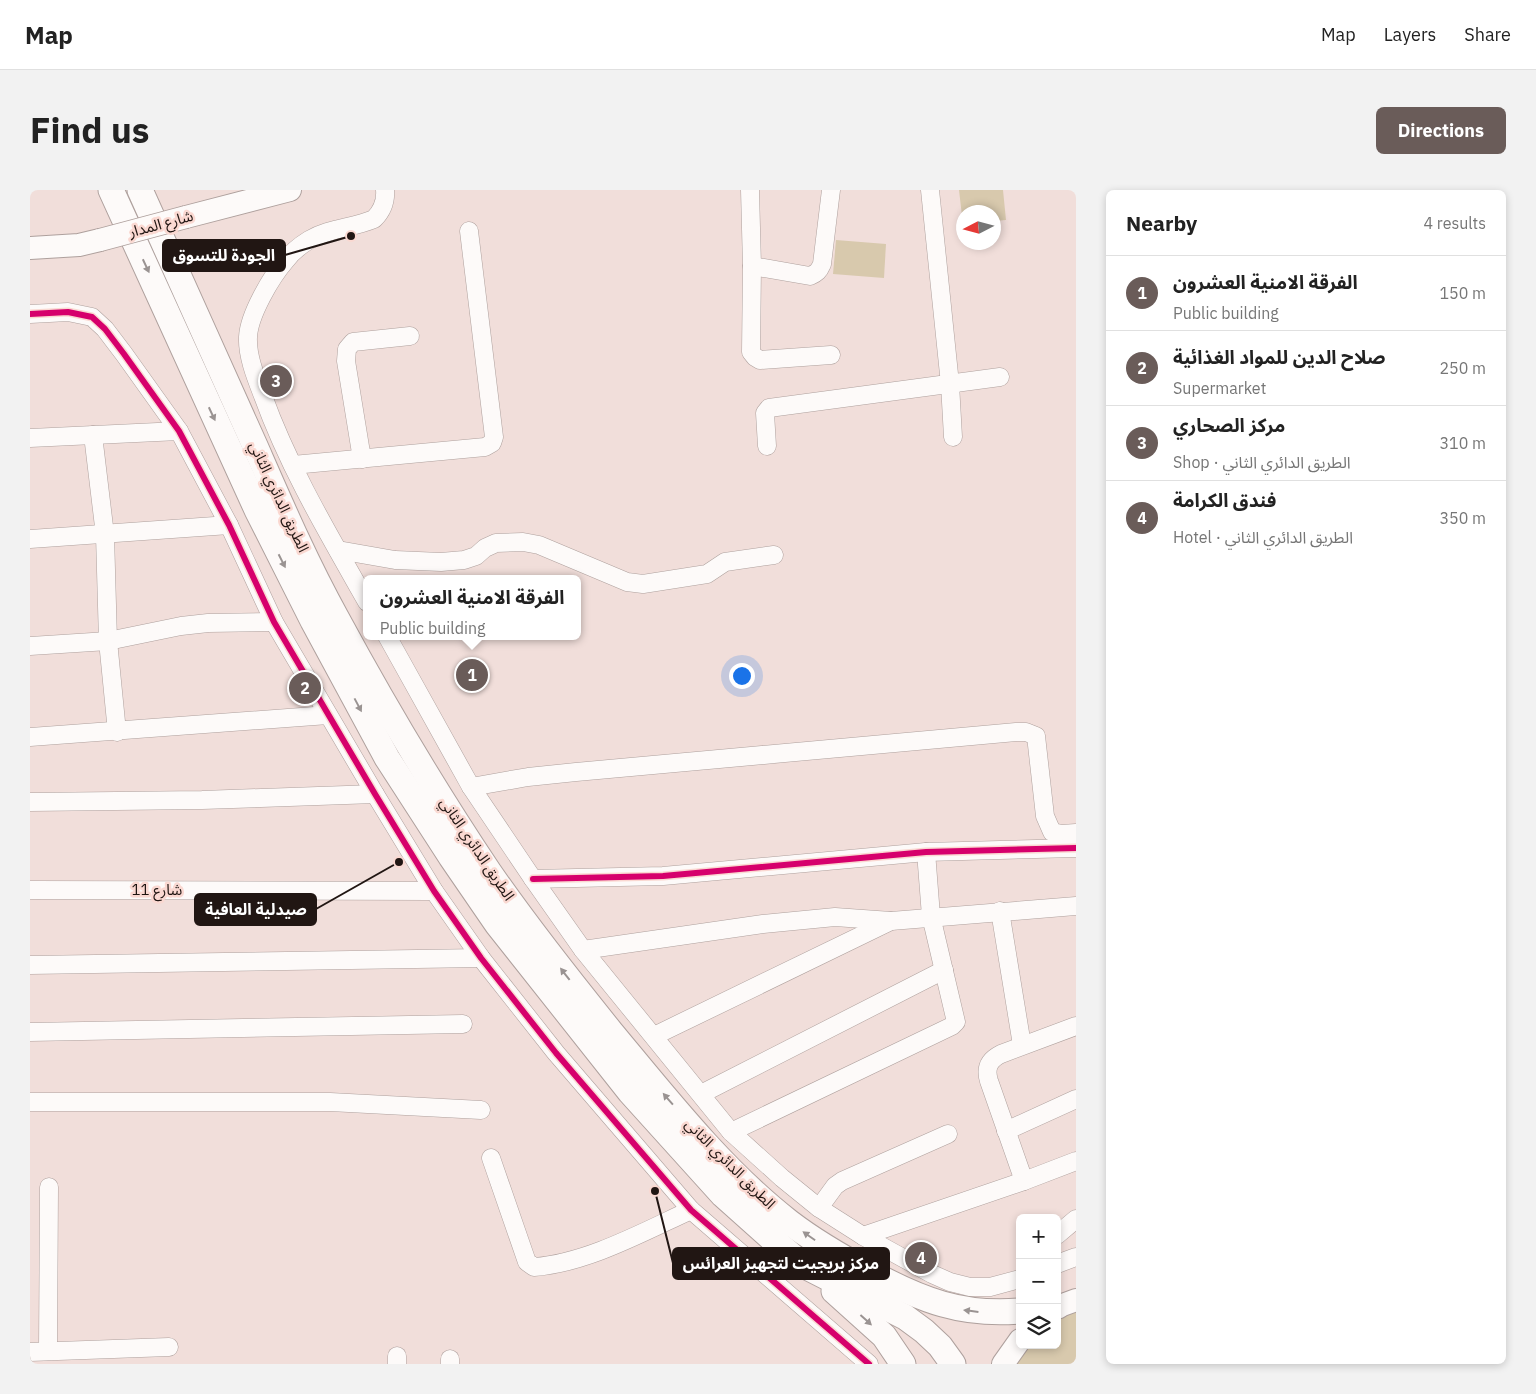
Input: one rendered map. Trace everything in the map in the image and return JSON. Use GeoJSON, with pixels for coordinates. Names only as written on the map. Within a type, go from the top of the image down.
{"type":"FeatureCollection","features":[{"type":"Feature","properties":{"kind":"highway","name":"الطريق الدائري الثاني"},"geometry":{"type":"LineString","coordinates":[[110,190],[257,510],[313,621],[387,758],[497,924],[630,1092],[723,1195],[803,1265],[905,1317],[924,1330],[940,1346],[953,1364]]}},
{"type":"Feature","properties":{"kind":"highway","name":"الطريق الدائري الثاني"},"geometry":{"type":"LineString","coordinates":[[140,190],[279,500],[334,614],[410,747],[490,874],[562,971],[640,1067],[694,1129],[744,1182],[788,1221],[836,1254],[918,1297],[943,1306],[968,1311],[995,1314],[1016,1312]]}},
{"type":"Feature","properties":{"kind":"highway"},"geometry":{"type":"LineString","coordinates":[[803,1265],[884,1336],[903,1364]]}},
{"type":"Feature","properties":{"kind":"main road","name":"شارع المدار"},"geometry":{"type":"LineString","coordinates":[[30,248],[79,246],[290,190]]}},
{"type":"Feature","properties":{"kind":"main road"},"geometry":{"type":"LineString","coordinates":[[1002,1364],[1016,1345]]}},
{"type":"Feature","properties":{"kind":"street"},"geometry":{"type":"LineString","coordinates":[[363,595],[293,466],[275,428],[259,387],[250,353],[249,329],[266,290],[286,259],[309,240],[323,233],[374,219],[380,214],[385,190]]}},
{"type":"Feature","properties":{"kind":"street"},"geometry":{"type":"LineString","coordinates":[[750,190],[752,266],[751,352],[754,357],[760,360],[831,355]]}},
{"type":"Feature","properties":{"kind":"street"},"geometry":{"type":"LineString","coordinates":[[752,266],[810,276],[816,274],[822,264],[831,190]]}},
{"type":"Feature","properties":{"kind":"street"},"geometry":{"type":"LineString","coordinates":[[930,190],[950,384],[953,436]]}},
{"type":"Feature","properties":{"kind":"street"},"geometry":{"type":"LineString","coordinates":[[293,466],[485,447],[492,443],[494,437],[469,230]]}},
{"type":"Feature","properties":{"kind":"street"},"geometry":{"type":"LineString","coordinates":[[30,314],[68,312],[92,318],[98,322],[124,354],[179,431],[229,525],[274,622],[375,794],[434,891],[481,958],[556,1054],[691,1210],[869,1364]]}},
{"type":"Feature","properties":{"kind":"street"},"geometry":{"type":"LineString","coordinates":[[362,459],[346,361],[347,349],[353,342],[410,336]]}},
{"type":"Feature","properties":{"kind":"street"},"geometry":{"type":"LineString","coordinates":[[767,446],[765,413],[769,408],[1000,377]]}},
{"type":"Feature","properties":{"kind":"street"},"geometry":{"type":"LineString","coordinates":[[30,438],[179,431]]}},
{"type":"Feature","properties":{"kind":"street"},"geometry":{"type":"LineString","coordinates":[[93,435],[105,535],[108,641],[118,732]]}},
{"type":"Feature","properties":{"kind":"street"},"geometry":{"type":"LineString","coordinates":[[30,539],[229,525]]}},
{"type":"Feature","properties":{"kind":"street"},"geometry":{"type":"LineString","coordinates":[[338,550],[395,560],[441,562],[464,560],[476,556],[485,548],[496,543],[523,542],[539,545],[627,582],[643,584],[707,574],[725,562],[774,555]]}},
{"type":"Feature","properties":{"kind":"street"},"geometry":{"type":"LineString","coordinates":[[30,646],[108,641],[181,626],[274,622]]}},
{"type":"Feature","properties":{"kind":"street"},"geometry":{"type":"LineString","coordinates":[[388,640],[471,787],[533,879],[583,950],[731,1132],[818,1208],[863,1236],[950,1282],[970,1287],[990,1287],[1016,1280]]}},
{"type":"Feature","properties":{"kind":"street"},"geometry":{"type":"LineString","coordinates":[[30,737],[328,715]]}},
{"type":"Feature","properties":{"kind":"street"},"geometry":{"type":"LineString","coordinates":[[471,787],[528,777],[628,767],[1026,732],[1036,736],[1045,816],[1052,832],[1062,834],[1076,833]]}},
{"type":"Feature","properties":{"kind":"street"},"geometry":{"type":"LineString","coordinates":[[30,802],[202,800],[375,794]]}},
{"type":"Feature","properties":{"kind":"street"},"geometry":{"type":"LineString","coordinates":[[533,879],[663,876],[926,852],[1076,848]]}},
{"type":"Feature","properties":{"kind":"street"},"geometry":{"type":"LineString","coordinates":[[731,1132],[954,1025],[956,1020],[931,916],[926,852]]}},
{"type":"Feature","properties":{"kind":"street","name":"شارع 11"},"geometry":{"type":"LineString","coordinates":[[30,890],[434,891]]}},
{"type":"Feature","properties":{"kind":"street"},"geometry":{"type":"LineString","coordinates":[[583,950],[763,924],[835,917],[891,921],[931,916],[1076,906]]}},
{"type":"Feature","properties":{"kind":"street"},"geometry":{"type":"LineString","coordinates":[[1000,912],[1022,1046]]}},
{"type":"Feature","properties":{"kind":"street"},"geometry":{"type":"LineString","coordinates":[[654,1036],[891,921]]}},
{"type":"Feature","properties":{"kind":"street"},"geometry":{"type":"LineString","coordinates":[[30,965],[481,958]]}},
{"type":"Feature","properties":{"kind":"street"},"geometry":{"type":"LineString","coordinates":[[701,1094],[944,970]]}},
{"type":"Feature","properties":{"kind":"street"},"geometry":{"type":"LineString","coordinates":[[30,1032],[463,1024]]}},
{"type":"Feature","properties":{"kind":"street"},"geometry":{"type":"LineString","coordinates":[[1024,1181],[987,1073],[989,1064],[994,1058],[1076,1026]]}},
{"type":"Feature","properties":{"kind":"street"},"geometry":{"type":"LineString","coordinates":[[1006,1130],[1076,1099]]}},
{"type":"Feature","properties":{"kind":"street"},"geometry":{"type":"LineString","coordinates":[[30,1102],[330,1102],[481,1110]]}},
{"type":"Feature","properties":{"kind":"street"},"geometry":{"type":"LineString","coordinates":[[818,1208],[835,1186],[842,1181],[948,1134]]}},
{"type":"Feature","properties":{"kind":"street"},"geometry":{"type":"LineString","coordinates":[[491,1158],[528,1262],[534,1267],[587,1255],[691,1210]]}},
{"type":"Feature","properties":{"kind":"street"},"geometry":{"type":"LineString","coordinates":[[863,1236],[1024,1181],[1076,1161]]}},
{"type":"Feature","properties":{"kind":"street"},"geometry":{"type":"LineString","coordinates":[[49,1187],[39,1352],[169,1347]]}},
{"type":"Feature","properties":{"kind":"street"},"geometry":{"type":"LineString","coordinates":[[1061,1232],[1076,1219]]}},
{"type":"Feature","properties":{"kind":"street"},"geometry":{"type":"LineString","coordinates":[[1061,1263],[1076,1257]]}},
{"type":"Feature","properties":{"kind":"shaded area"},"geometry":{"type":"Polygon","coordinates":[[[959,190],[1003,190],[1006,220],[1001,220],[1001,205],[961,205],[959,190]]]}},
{"type":"Feature","properties":{"kind":"shaded area"},"geometry":{"type":"Polygon","coordinates":[[[836,240],[886,244],[884,278],[833,274],[836,240]]]}},
{"type":"Feature","properties":{"kind":"shaded area"},"geometry":{"type":"Polygon","coordinates":[[[1076,1310],[1076,1364],[1013,1364],[1023,1349],[1061,1349],[1061,1317],[1076,1310]]]}},
{"type":"Feature","properties":{"kind":"cycle path"},"geometry":{"type":"LineString","coordinates":[[30,314],[68,312],[92,317],[105,329],[179,431],[229,525],[274,622],[375,794],[434,891],[481,958],[556,1053],[691,1210],[869,1364]]}},
{"type":"Feature","properties":{"kind":"cycle path"},"geometry":{"type":"LineString","coordinates":[[533,879],[663,876],[926,852],[1076,848]]}},
{"type":"Feature","properties":{"kind":"place","name":"الجودة للتسوق"},"geometry":{"type":"Point","coordinates":[351,236]}},
{"type":"Feature","properties":{"kind":"place","name":"مركز الصحاري"},"geometry":{"type":"Point","coordinates":[276,381]}},
{"type":"Feature","properties":{"kind":"place","name":"الفرقة الامنية العشرون"},"geometry":{"type":"Point","coordinates":[472,675]}},
{"type":"Feature","properties":{"kind":"place","name":"صلاح الدين للمواد الغذائية"},"geometry":{"type":"Point","coordinates":[305,688]}},
{"type":"Feature","properties":{"kind":"place","name":"صيدلية العافية"},"geometry":{"type":"Point","coordinates":[399,862]}},
{"type":"Feature","properties":{"kind":"place","name":"مركز بريجيت لتجهيز العرائس"},"geometry":{"type":"Point","coordinates":[655,1191]}},
{"type":"Feature","properties":{"kind":"place","name":"فندق الكرامة"},"geometry":{"type":"Point","coordinates":[921,1258]}}]}
